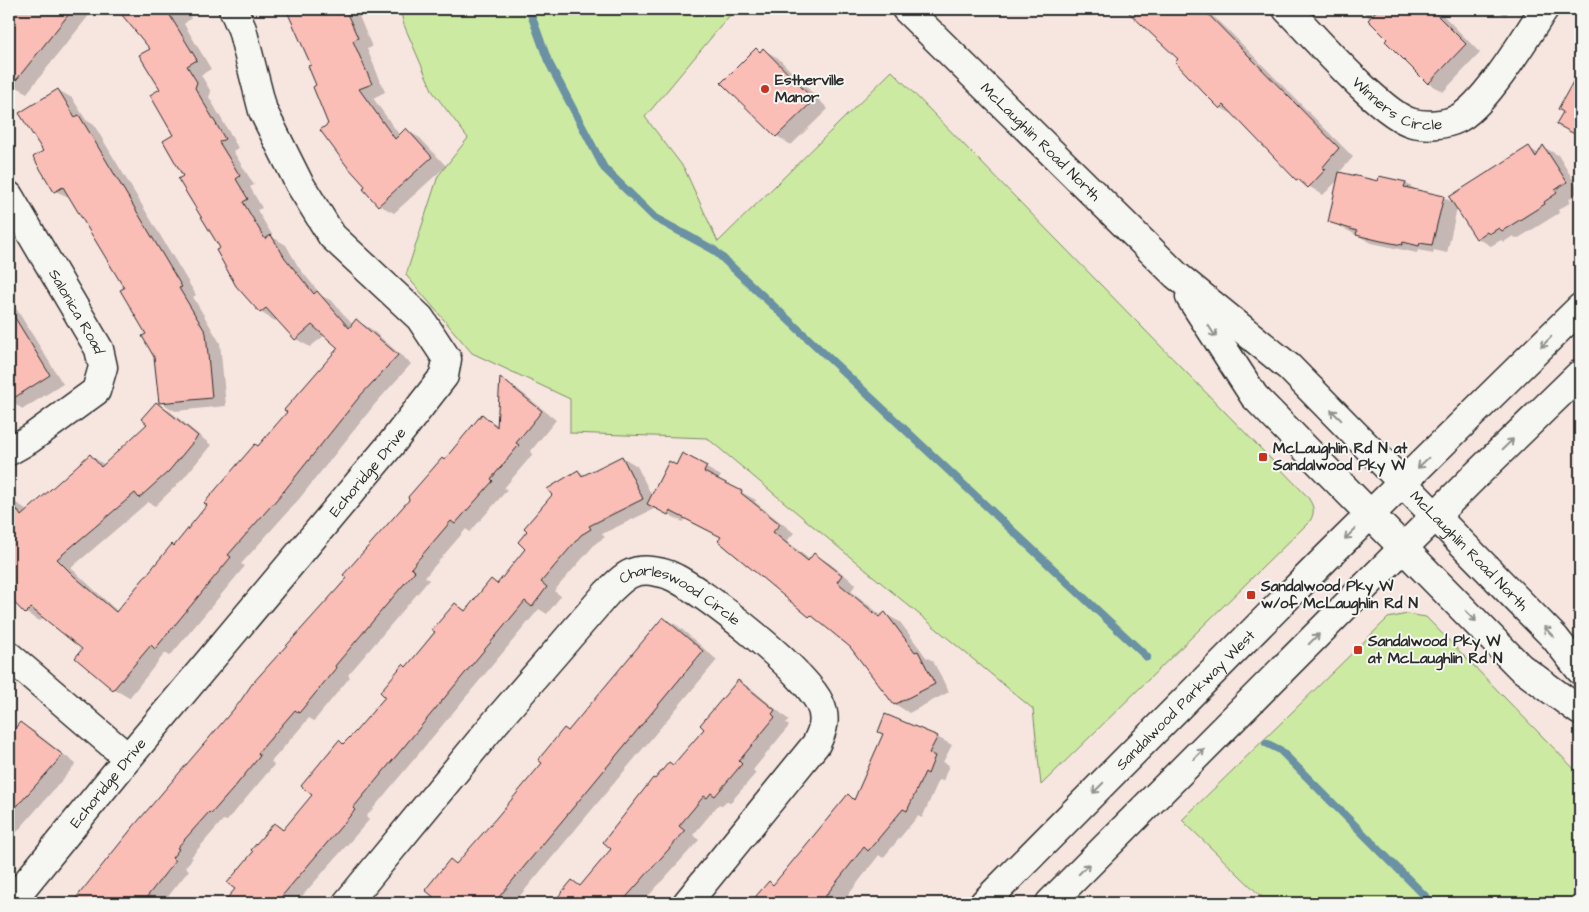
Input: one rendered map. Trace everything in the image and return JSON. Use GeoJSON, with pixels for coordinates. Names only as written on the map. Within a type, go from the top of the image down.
{"type":"FeatureCollection","features":[{"type":"Feature","properties":{"kind":"main road","name":"Echoridge Drive"},"geometry":{"type":"LineString","coordinates":[[10,903],[128,758],[392,444],[444,376],[447,359],[420,318],[332,236],[299,184],[264,111],[242,29],[233,9]]}},
{"type":"Feature","properties":{"kind":"main road","name":"McLaughlin Road North"},"geometry":{"type":"LineString","coordinates":[[906,9],[1176,275],[1289,368],[1555,638],[1580,670]]}},
{"type":"Feature","properties":{"kind":"main road","name":"Winners Circle"},"geometry":{"type":"LineString","coordinates":[[1287,9],[1386,109],[1412,123],[1438,124],[1458,119],[1478,101],[1544,9]]}},
{"type":"Feature","properties":{"kind":"main road","name":"Salonica Road"},"geometry":{"type":"LineString","coordinates":[[9,196],[99,349],[103,368],[96,391],[9,451]]}},
{"type":"Feature","properties":{"kind":"main road","name":"McLaughlin Road North"},"geometry":{"type":"LineString","coordinates":[[1176,275],[1254,396],[1520,667],[1580,711]]}},
{"type":"Feature","properties":{"kind":"main road","name":"Sandalwood Parkway West"},"geometry":{"type":"LineString","coordinates":[[984,903],[1371,514],[1580,308]]}},
{"type":"Feature","properties":{"kind":"main road"},"geometry":{"type":"LineString","coordinates":[[1050,903],[1435,516],[1580,374]]}},
{"type":"Feature","properties":{"kind":"main road","name":"Charleswood Circle"},"geometry":{"type":"LineString","coordinates":[[347,903],[494,724],[607,593],[626,574],[652,571],[670,575],[696,590],[751,632],[813,692],[824,714],[823,729],[816,744],[687,903]]}},
{"type":"Feature","properties":{"kind":"main road"},"geometry":{"type":"LineString","coordinates":[[9,656],[128,758]]}},
{"type":"Feature","properties":{"kind":"green space"},"geometry":{"type":"Polygon","coordinates":[[[400,9],[735,9],[645,117],[684,168],[718,242],[892,71],[1307,496],[1313,508],[1310,521],[1041,785],[1033,709],[707,438],[570,433],[570,399],[472,353],[406,275],[438,176],[468,138],[433,92],[404,25],[400,9]]]}},
{"type":"Feature","properties":{"kind":"green space"},"geometry":{"type":"Polygon","coordinates":[[[1407,614],[1426,617],[1580,775],[1580,903],[1268,903],[1182,820],[1388,618],[1407,614]]]}},
{"type":"Feature","properties":{"kind":"building"},"geometry":{"type":"Polygon","coordinates":[[[9,9],[73,9],[9,89],[9,9]]]}},
{"type":"Feature","properties":{"kind":"building"},"geometry":{"type":"Polygon","coordinates":[[[117,9],[166,9],[197,60],[187,66],[197,82],[195,88],[225,139],[219,142],[240,176],[236,179],[248,199],[243,202],[265,239],[271,235],[285,258],[314,294],[317,291],[349,328],[356,319],[398,355],[360,396],[284,491],[228,555],[231,557],[155,649],[151,645],[113,690],[75,658],[82,649],[31,608],[25,614],[9,597],[9,497],[21,516],[90,454],[101,467],[147,424],[141,419],[156,402],[198,436],[169,471],[139,498],[135,493],[57,559],[116,612],[172,544],[174,546],[207,505],[204,503],[255,444],[258,446],[287,412],[284,410],[338,348],[312,325],[295,340],[266,308],[260,313],[236,286],[216,250],[220,248],[178,179],[183,176],[163,141],[173,135],[150,95],[160,89],[139,55],[150,49],[117,9]]]}},
{"type":"Feature","properties":{"kind":"building"},"geometry":{"type":"Polygon","coordinates":[[[286,9],[345,9],[358,38],[353,41],[372,84],[359,89],[395,139],[406,128],[432,157],[378,206],[363,189],[365,186],[346,165],[320,130],[328,124],[313,87],[316,85],[308,66],[311,65],[286,9]]]}},
{"type":"Feature","properties":{"kind":"building"},"geometry":{"type":"Polygon","coordinates":[[[1125,9],[1203,9],[1339,148],[1322,168],[1326,169],[1308,188],[1298,179],[1296,180],[1224,105],[1220,109],[1202,91],[1175,62],[1178,59],[1125,9]]]}},
{"type":"Feature","properties":{"kind":"building"},"geometry":{"type":"Polygon","coordinates":[[[1378,9],[1431,9],[1466,44],[1428,84],[1385,41],[1387,39],[1368,20],[1378,9]]]}},
{"type":"Feature","properties":{"kind":"building","name":"Estherville Manor"},"geometry":{"type":"Polygon","coordinates":[[[756,48],[760,52],[763,48],[814,100],[776,137],[721,83],[756,48]]]}},
{"type":"Feature","properties":{"kind":"building"},"geometry":{"type":"Polygon","coordinates":[[[1580,69],[1580,137],[1556,124],[1563,112],[1558,109],[1580,69]]]}},
{"type":"Feature","properties":{"kind":"building"},"geometry":{"type":"Polygon","coordinates":[[[58,89],[75,117],[79,115],[182,287],[179,288],[206,333],[212,398],[159,403],[154,357],[142,336],[146,334],[120,290],[124,288],[63,187],[54,192],[33,157],[43,151],[19,113],[58,89]]]}},
{"type":"Feature","properties":{"kind":"building"},"geometry":{"type":"Polygon","coordinates":[[[1543,145],[1567,182],[1555,190],[1557,193],[1544,202],[1545,204],[1502,231],[1499,228],[1489,234],[1487,232],[1476,239],[1449,197],[1529,146],[1536,157],[1543,145]]]}},
{"type":"Feature","properties":{"kind":"building"},"geometry":{"type":"Polygon","coordinates":[[[1339,172],[1378,181],[1379,176],[1406,182],[1404,187],[1444,196],[1432,245],[1420,243],[1419,246],[1403,242],[1402,245],[1381,241],[1356,235],[1357,231],[1328,222],[1339,172]]]}},
{"type":"Feature","properties":{"kind":"building"},"geometry":{"type":"Polygon","coordinates":[[[9,308],[50,375],[9,401],[9,308]]]}},
{"type":"Feature","properties":{"kind":"building"},"geometry":{"type":"Polygon","coordinates":[[[500,377],[542,411],[516,443],[519,445],[491,479],[493,481],[455,524],[451,521],[411,568],[415,571],[335,666],[336,668],[299,713],[295,710],[258,753],[260,756],[233,789],[211,814],[209,812],[177,848],[179,849],[172,858],[175,861],[142,903],[72,903],[133,827],[239,703],[252,684],[347,578],[343,575],[409,500],[408,497],[442,458],[444,460],[482,414],[497,427],[500,377]]]}},
{"type":"Feature","properties":{"kind":"building"},"geometry":{"type":"Polygon","coordinates":[[[682,453],[707,466],[704,472],[742,491],[741,493],[780,524],[773,532],[808,561],[814,553],[842,575],[837,582],[879,617],[885,612],[915,652],[918,651],[935,684],[894,705],[850,647],[811,615],[809,617],[718,541],[721,537],[670,511],[668,515],[647,504],[669,461],[676,465],[682,453]]]}},
{"type":"Feature","properties":{"kind":"building"},"geometry":{"type":"Polygon","coordinates":[[[622,456],[643,499],[589,526],[591,529],[581,535],[541,582],[547,587],[532,607],[525,601],[353,808],[355,810],[276,903],[223,903],[235,889],[227,883],[253,852],[251,850],[274,823],[283,830],[312,795],[301,786],[339,740],[343,744],[385,697],[380,692],[403,664],[406,667],[435,632],[432,630],[455,603],[465,611],[491,579],[497,584],[525,549],[518,542],[527,531],[524,528],[552,495],[547,489],[578,470],[582,476],[622,456]]]}},
{"type":"Feature","properties":{"kind":"building"},"geometry":{"type":"Polygon","coordinates":[[[663,617],[703,651],[494,903],[441,903],[425,890],[450,859],[456,864],[497,817],[542,763],[538,760],[564,728],[568,731],[663,617]]]}},
{"type":"Feature","properties":{"kind":"building"},"geometry":{"type":"Polygon","coordinates":[[[738,680],[775,710],[772,714],[775,717],[739,761],[742,764],[715,796],[711,793],[707,798],[704,796],[679,826],[685,831],[621,903],[553,903],[572,880],[580,886],[611,849],[603,842],[653,778],[655,779],[669,762],[673,765],[704,729],[700,725],[738,680]]]}},
{"type":"Feature","properties":{"kind":"building"},"geometry":{"type":"Polygon","coordinates":[[[885,714],[938,736],[929,753],[935,756],[928,774],[925,772],[907,811],[903,809],[868,851],[864,847],[820,903],[750,903],[769,881],[773,885],[848,794],[854,800],[883,734],[878,732],[885,714]]]}},
{"type":"Feature","properties":{"kind":"building"},"geometry":{"type":"Polygon","coordinates":[[[20,722],[63,755],[9,815],[9,736],[20,722]]]}},
{"type":"Feature","properties":{"kind":"waterway"},"geometry":{"type":"LineString","coordinates":[[529,9],[548,61],[604,168],[655,218],[714,250],[1147,657]]}},
{"type":"Feature","properties":{"kind":"waterway"},"geometry":{"type":"LineString","coordinates":[[1266,743],[1280,750],[1432,903]]}},
{"type":"Feature","properties":{"kind":"place","name":"Estherville Manor"},"geometry":{"type":"Point","coordinates":[765,89]}},
{"type":"Feature","properties":{"kind":"place","name":"McLaughlin Rd N at Sandalwood Pky W"},"geometry":{"type":"Point","coordinates":[1263,457]}},
{"type":"Feature","properties":{"kind":"place","name":"Sandalwood Pky W w/of McLaughlin Rd N"},"geometry":{"type":"Point","coordinates":[1251,595]}},
{"type":"Feature","properties":{"kind":"place","name":"Sandalwood Pky W at McLaughlin Rd N"},"geometry":{"type":"Point","coordinates":[1358,650]}}]}
